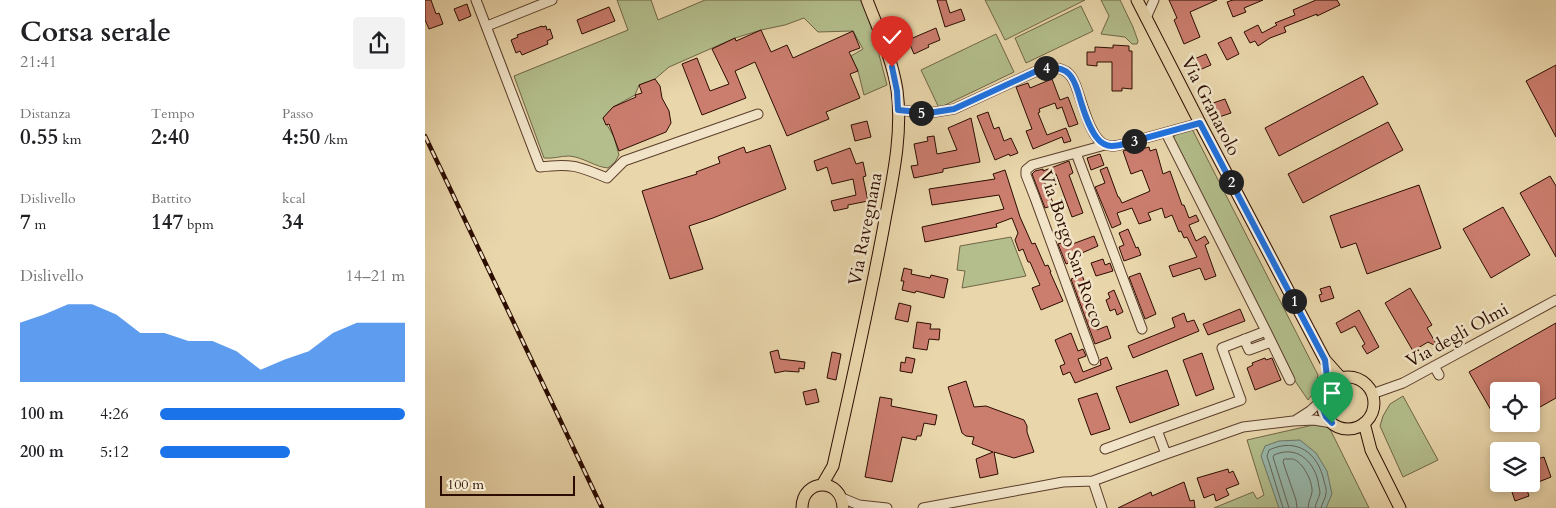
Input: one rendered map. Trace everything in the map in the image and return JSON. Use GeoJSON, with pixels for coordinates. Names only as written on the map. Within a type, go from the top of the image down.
{"type":"FeatureCollection","features":[{"type":"Feature","properties":{"kind":"main road","name":"Via Ravegnana"},"geometry":{"type":"LineString","coordinates":[[802,508],[807,492],[816,486],[822,485],[833,466],[878,258],[896,155],[897,91],[892,67],[867,0]]}},
{"type":"Feature","properties":{"kind":"main road","name":"Via Granarolo"},"geometry":{"type":"LineString","coordinates":[[1137,0],[1325,360]]}},
{"type":"Feature","properties":{"kind":"main road"},"geometry":{"type":"LineString","coordinates":[[1325,360],[1341,378]]}},
{"type":"Feature","properties":{"kind":"main road"},"geometry":{"type":"LineString","coordinates":[[1325,360],[1328,386]]}},
{"type":"Feature","properties":{"kind":"main road"},"geometry":{"type":"LineString","coordinates":[[1341,378],[1356,378],[1363,382],[1369,387],[1374,402],[1373,410],[1364,423],[1352,428],[1345,428],[1332,423],[1326,417],[1323,409],[1322,400],[1328,386],[1341,378]]}},
{"type":"Feature","properties":{"kind":"main road"},"geometry":{"type":"LineString","coordinates":[[1364,423],[1371,450],[1401,508]]}},
{"type":"Feature","properties":{"kind":"main road"},"geometry":{"type":"LineString","coordinates":[[1352,428],[1371,450]]}},
{"type":"Feature","properties":{"kind":"main road","name":"Via Ravegnana"},"geometry":{"type":"LineString","coordinates":[[833,466],[841,499]]}},
{"type":"Feature","properties":{"kind":"main road"},"geometry":{"type":"LineString","coordinates":[[822,485],[830,486],[841,499]]}},
{"type":"Feature","properties":{"kind":"street"},"geometry":{"type":"LineString","coordinates":[[476,0],[540,167],[579,166],[607,178],[624,161],[758,114]]}},
{"type":"Feature","properties":{"kind":"street"},"geometry":{"type":"LineString","coordinates":[[1146,18],[1154,0]]}},
{"type":"Feature","properties":{"kind":"street"},"geometry":{"type":"LineString","coordinates":[[487,26],[549,1]]}},
{"type":"Feature","properties":{"kind":"street"},"geometry":{"type":"LineString","coordinates":[[898,110],[929,113],[954,109],[1043,68],[1056,67],[1069,74],[1074,81],[1087,119],[1096,136],[1105,145]]}},
{"type":"Feature","properties":{"kind":"street","name":"Via Borgo San Rocco"},"geometry":{"type":"LineString","coordinates":[[1094,360],[1026,176],[1026,170],[1032,166],[1105,145],[1120,145],[1200,123]]}},
{"type":"Feature","properties":{"kind":"street"},"geometry":{"type":"LineString","coordinates":[[1167,133],[1290,380]]}},
{"type":"Feature","properties":{"kind":"street","name":"Via Borgo San Rocco"},"geometry":{"type":"LineString","coordinates":[[1076,153],[1143,329]]}},
{"type":"Feature","properties":{"kind":"street","name":"Via degli Olmi"},"geometry":{"type":"LineString","coordinates":[[1372,394],[1403,383],[1556,300]]}},
{"type":"Feature","properties":{"kind":"street"},"geometry":{"type":"LineString","coordinates":[[1105,450],[1241,400],[1222,348],[1266,331]]}},
{"type":"Feature","properties":{"kind":"street"},"geometry":{"type":"LineString","coordinates":[[1244,339],[1249,350],[1271,342]]}},
{"type":"Feature","properties":{"kind":"street"},"geometry":{"type":"LineString","coordinates":[[1434,366],[1439,375]]}},
{"type":"Feature","properties":{"kind":"street"},"geometry":{"type":"LineString","coordinates":[[1293,421],[1310,411],[1322,400]]}},
{"type":"Feature","properties":{"kind":"street"},"geometry":{"type":"LineString","coordinates":[[923,508],[1063,482],[1093,481],[1243,428],[1293,421],[1314,420],[1332,423]]}},
{"type":"Feature","properties":{"kind":"street"},"geometry":{"type":"LineString","coordinates":[[1157,430],[1166,454]]}},
{"type":"Feature","properties":{"kind":"street"},"geometry":{"type":"LineString","coordinates":[[1093,481],[1102,508]]}},
{"type":"Feature","properties":{"kind":"street"},"geometry":{"type":"LineString","coordinates":[[841,499],[859,505],[887,508]]}},
{"type":"Feature","properties":{"kind":"green space"},"geometry":{"type":"Polygon","coordinates":[[[617,0],[651,0],[658,20],[705,0],[862,0],[871,24],[887,85],[864,95],[858,71],[851,56],[863,49],[853,31],[818,32],[804,18],[735,38],[669,67],[655,79],[639,85],[635,95],[613,107],[603,118],[614,137],[619,155],[608,168],[574,157],[544,158],[514,76],[628,30],[617,0]]]}},
{"type":"Feature","properties":{"kind":"green space"},"geometry":{"type":"Polygon","coordinates":[[[985,0],[1085,0],[1005,40],[985,0]]]}},
{"type":"Feature","properties":{"kind":"green space"},"geometry":{"type":"Polygon","coordinates":[[[1101,0],[1120,0],[1133,27],[1138,41],[1137,44],[1132,44],[1125,37],[1101,34],[1109,16],[1101,0]]]}},
{"type":"Feature","properties":{"kind":"green space"},"geometry":{"type":"Polygon","coordinates":[[[1081,6],[1093,31],[1026,63],[1015,38],[1081,6]]]}},
{"type":"Feature","properties":{"kind":"green space"},"geometry":{"type":"Polygon","coordinates":[[[996,34],[1014,72],[939,108],[921,70],[996,34]]]}},
{"type":"Feature","properties":{"kind":"green space"},"geometry":{"type":"Polygon","coordinates":[[[1191,127],[1318,375],[1315,391],[1308,400],[1293,378],[1173,139],[1174,136],[1191,127]]]}},
{"type":"Feature","properties":{"kind":"green space"},"geometry":{"type":"Polygon","coordinates":[[[1011,237],[1026,276],[962,288],[965,271],[957,270],[960,246],[1011,237]]]}},
{"type":"Feature","properties":{"kind":"green space"},"geometry":{"type":"Polygon","coordinates":[[[1403,396],[1438,460],[1403,477],[1380,426],[1390,404],[1403,396]]]}},
{"type":"Feature","properties":{"kind":"green space"},"geometry":{"type":"Polygon","coordinates":[[[1313,425],[1329,427],[1369,508],[1214,508],[1253,492],[1257,499],[1264,495],[1247,440],[1313,425]]]}},
{"type":"Feature","properties":{"kind":"water"},"geometry":{"type":"Polygon","coordinates":[[[1300,440],[1316,453],[1327,471],[1332,494],[1326,508],[1279,508],[1261,456],[1265,446],[1279,441],[1300,440]]]}},
{"type":"Feature","properties":{"kind":"building"},"geometry":{"type":"Polygon","coordinates":[[[425,0],[431,0],[436,14],[439,13],[443,24],[429,29],[425,20],[425,0]]]}},
{"type":"Feature","properties":{"kind":"building"},"geometry":{"type":"Polygon","coordinates":[[[937,0],[946,0],[950,13],[961,9],[965,20],[945,27],[937,0]]]}},
{"type":"Feature","properties":{"kind":"building"},"geometry":{"type":"Polygon","coordinates":[[[1169,0],[1217,0],[1190,12],[1200,37],[1184,44],[1174,20],[1177,18],[1169,0]]]}},
{"type":"Feature","properties":{"kind":"building"},"geometry":{"type":"Polygon","coordinates":[[[1233,0],[1263,0],[1244,8],[1246,12],[1233,17],[1227,2],[1233,0]]]}},
{"type":"Feature","properties":{"kind":"building"},"geometry":{"type":"Polygon","coordinates":[[[1316,0],[1337,0],[1340,5],[1317,16],[1317,14],[1284,27],[1286,32],[1270,38],[1258,46],[1255,41],[1250,43],[1244,32],[1258,25],[1262,33],[1277,25],[1275,23],[1295,15],[1293,10],[1316,0]]]}},
{"type":"Feature","properties":{"kind":"building"},"geometry":{"type":"Polygon","coordinates":[[[467,4],[471,16],[459,21],[454,9],[467,4]]]}},
{"type":"Feature","properties":{"kind":"building"},"geometry":{"type":"Polygon","coordinates":[[[609,7],[615,21],[582,34],[577,20],[609,7]]]}},
{"type":"Feature","properties":{"kind":"building"},"geometry":{"type":"Polygon","coordinates":[[[546,26],[547,30],[550,29],[553,38],[547,41],[548,44],[522,55],[520,51],[516,53],[511,40],[518,37],[517,35],[546,26]]]}},
{"type":"Feature","properties":{"kind":"building"},"geometry":{"type":"Polygon","coordinates":[[[936,28],[940,40],[914,54],[908,40],[936,28]]]}},
{"type":"Feature","properties":{"kind":"building"},"geometry":{"type":"Polygon","coordinates":[[[761,30],[771,52],[787,45],[793,58],[853,31],[860,48],[849,52],[858,71],[850,74],[860,98],[826,112],[829,119],[787,136],[755,62],[735,71],[746,98],[702,115],[682,64],[697,58],[710,91],[729,84],[712,49],[735,38],[736,41],[761,30]]]}},
{"type":"Feature","properties":{"kind":"building"},"geometry":{"type":"Polygon","coordinates":[[[1231,37],[1239,54],[1227,60],[1218,43],[1231,37]]]}},
{"type":"Feature","properties":{"kind":"building"},"geometry":{"type":"Polygon","coordinates":[[[1113,45],[1129,46],[1129,51],[1132,51],[1132,89],[1122,88],[1122,91],[1112,91],[1112,62],[1097,62],[1097,66],[1087,65],[1087,52],[1095,52],[1095,47],[1113,48],[1113,45]]]}},
{"type":"Feature","properties":{"kind":"building"},"geometry":{"type":"Polygon","coordinates":[[[1206,54],[1211,65],[1197,71],[1192,60],[1206,54]]]}},
{"type":"Feature","properties":{"kind":"building"},"geometry":{"type":"Polygon","coordinates":[[[1556,65],[1556,137],[1526,81],[1556,65]]]}},
{"type":"Feature","properties":{"kind":"building"},"geometry":{"type":"Polygon","coordinates":[[[1363,76],[1378,104],[1279,156],[1265,128],[1363,76]]]}},
{"type":"Feature","properties":{"kind":"building"},"geometry":{"type":"Polygon","coordinates":[[[655,79],[660,86],[662,98],[669,111],[671,123],[666,132],[619,151],[609,124],[606,125],[603,118],[613,107],[642,93],[639,85],[655,79]]]}},
{"type":"Feature","properties":{"kind":"building"},"geometry":{"type":"Polygon","coordinates":[[[1052,79],[1060,100],[1068,97],[1078,124],[1069,127],[1062,107],[1057,109],[1055,103],[1039,109],[1040,112],[1038,113],[1047,135],[1066,128],[1071,141],[1064,143],[1062,137],[1033,149],[1026,131],[1032,129],[1016,87],[1028,83],[1030,88],[1052,79]]]}},
{"type":"Feature","properties":{"kind":"building"},"geometry":{"type":"Polygon","coordinates":[[[1225,99],[1231,113],[1219,117],[1213,103],[1225,99]]]}},
{"type":"Feature","properties":{"kind":"building"},"geometry":{"type":"Polygon","coordinates":[[[988,112],[994,129],[999,127],[1004,141],[1011,138],[1018,153],[1010,156],[1009,154],[995,160],[977,116],[988,112]]]}},
{"type":"Feature","properties":{"kind":"building"},"geometry":{"type":"Polygon","coordinates":[[[971,118],[980,162],[943,169],[943,172],[914,178],[911,166],[918,165],[914,144],[928,141],[927,137],[934,136],[937,154],[957,150],[948,128],[971,118]]]}},
{"type":"Feature","properties":{"kind":"building"},"geometry":{"type":"Polygon","coordinates":[[[867,121],[871,137],[855,141],[851,125],[867,121]]]}},
{"type":"Feature","properties":{"kind":"building"},"geometry":{"type":"Polygon","coordinates":[[[1388,122],[1403,150],[1303,203],[1288,174],[1388,122]]]}},
{"type":"Feature","properties":{"kind":"building"},"geometry":{"type":"Polygon","coordinates":[[[770,145],[786,189],[689,226],[703,269],[670,279],[642,191],[697,174],[696,172],[720,163],[718,157],[744,147],[746,153],[770,145]]]}},
{"type":"Feature","properties":{"kind":"building"},"geometry":{"type":"Polygon","coordinates":[[[1149,147],[1150,151],[1156,149],[1163,174],[1170,171],[1182,205],[1184,205],[1189,218],[1196,215],[1199,221],[1189,225],[1196,241],[1205,236],[1209,243],[1205,245],[1216,276],[1205,280],[1200,268],[1173,277],[1169,266],[1197,257],[1187,237],[1184,238],[1181,231],[1179,232],[1172,215],[1165,218],[1162,208],[1148,213],[1151,220],[1139,224],[1132,208],[1117,213],[1121,224],[1112,228],[1095,187],[1105,183],[1100,170],[1107,167],[1122,203],[1148,192],[1150,191],[1142,170],[1131,174],[1123,151],[1133,148],[1134,151],[1149,147]]]}},
{"type":"Feature","properties":{"kind":"building"},"geometry":{"type":"Polygon","coordinates":[[[850,148],[856,164],[863,162],[866,176],[863,177],[868,201],[848,205],[848,208],[834,211],[831,201],[856,195],[853,179],[832,184],[827,167],[817,171],[814,161],[850,148]]]}},
{"type":"Feature","properties":{"kind":"building"},"geometry":{"type":"Polygon","coordinates":[[[1100,154],[1104,165],[1091,170],[1087,158],[1100,154]]]}},
{"type":"Feature","properties":{"kind":"building"},"geometry":{"type":"Polygon","coordinates":[[[1069,161],[1073,173],[1069,175],[1083,213],[1072,217],[1056,174],[1043,179],[1054,205],[1045,208],[1032,174],[1035,171],[1043,169],[1043,171],[1069,161]]]}},
{"type":"Feature","properties":{"kind":"building"},"geometry":{"type":"Polygon","coordinates":[[[1005,170],[1020,217],[1032,244],[1035,243],[1045,266],[1048,265],[1063,301],[1041,310],[1032,288],[1040,285],[1023,249],[1019,251],[1015,240],[1018,233],[1012,218],[996,224],[997,227],[925,242],[922,227],[1004,209],[999,195],[932,205],[929,189],[995,179],[993,174],[1005,170]]]}},
{"type":"Feature","properties":{"kind":"building"},"geometry":{"type":"Polygon","coordinates":[[[1550,176],[1556,186],[1556,257],[1520,193],[1550,176]]]}},
{"type":"Feature","properties":{"kind":"building"},"geometry":{"type":"Polygon","coordinates":[[[1419,185],[1441,248],[1367,274],[1356,243],[1341,248],[1330,216],[1419,185]]]}},
{"type":"Feature","properties":{"kind":"building"},"geometry":{"type":"Polygon","coordinates":[[[1503,207],[1530,255],[1491,278],[1463,229],[1503,207]]]}},
{"type":"Feature","properties":{"kind":"building"},"geometry":{"type":"Polygon","coordinates":[[[1128,229],[1141,255],[1124,261],[1119,247],[1124,245],[1119,233],[1128,229]]]}},
{"type":"Feature","properties":{"kind":"building"},"geometry":{"type":"Polygon","coordinates":[[[1094,236],[1098,246],[1075,256],[1077,260],[1066,264],[1058,244],[1065,242],[1067,246],[1094,236]]]}},
{"type":"Feature","properties":{"kind":"building"},"geometry":{"type":"Polygon","coordinates":[[[1103,259],[1105,265],[1110,263],[1113,271],[1096,276],[1091,263],[1103,259]]]}},
{"type":"Feature","properties":{"kind":"building"},"geometry":{"type":"Polygon","coordinates":[[[904,268],[912,270],[911,274],[930,278],[931,275],[948,279],[944,298],[916,291],[915,293],[902,290],[904,281],[901,281],[904,268]]]}},
{"type":"Feature","properties":{"kind":"building"},"geometry":{"type":"Polygon","coordinates":[[[1140,273],[1156,314],[1145,319],[1129,277],[1140,273]]]}},
{"type":"Feature","properties":{"kind":"building"},"geometry":{"type":"Polygon","coordinates":[[[1082,275],[1097,315],[1091,317],[1097,330],[1107,326],[1111,338],[1095,344],[1071,279],[1082,275]]]}},
{"type":"Feature","properties":{"kind":"building"},"geometry":{"type":"Polygon","coordinates":[[[1330,286],[1334,298],[1321,302],[1319,295],[1322,294],[1320,289],[1330,286]]]}},
{"type":"Feature","properties":{"kind":"building"},"geometry":{"type":"Polygon","coordinates":[[[1410,288],[1432,325],[1427,328],[1438,347],[1428,342],[1413,351],[1385,303],[1410,288]]]}},
{"type":"Feature","properties":{"kind":"building"},"geometry":{"type":"Polygon","coordinates":[[[1114,290],[1123,312],[1117,315],[1115,309],[1110,311],[1106,300],[1110,298],[1108,293],[1114,290]]]}},
{"type":"Feature","properties":{"kind":"building"},"geometry":{"type":"Polygon","coordinates":[[[899,303],[911,306],[908,322],[895,319],[899,303]]]}},
{"type":"Feature","properties":{"kind":"building"},"geometry":{"type":"Polygon","coordinates":[[[1240,309],[1245,321],[1208,335],[1203,324],[1240,309]]]}},
{"type":"Feature","properties":{"kind":"building"},"geometry":{"type":"Polygon","coordinates":[[[1359,310],[1379,347],[1367,354],[1362,346],[1365,344],[1355,326],[1341,333],[1336,323],[1359,310]]]}},
{"type":"Feature","properties":{"kind":"building"},"geometry":{"type":"Polygon","coordinates":[[[1184,313],[1187,322],[1194,320],[1199,331],[1133,358],[1128,346],[1175,327],[1172,318],[1184,313]]]}},
{"type":"Feature","properties":{"kind":"building"},"geometry":{"type":"Polygon","coordinates":[[[917,322],[931,324],[930,329],[940,329],[939,340],[929,339],[927,350],[913,348],[917,322]]]}},
{"type":"Feature","properties":{"kind":"building"},"geometry":{"type":"Polygon","coordinates":[[[1556,323],[1556,398],[1540,407],[1540,382],[1490,382],[1490,408],[1469,372],[1556,323]]]}},
{"type":"Feature","properties":{"kind":"building"},"geometry":{"type":"Polygon","coordinates":[[[1071,333],[1078,351],[1083,349],[1086,356],[1078,359],[1083,372],[1101,365],[1100,360],[1107,357],[1112,369],[1075,383],[1070,372],[1063,375],[1060,366],[1065,364],[1055,340],[1071,333]]]}},
{"type":"Feature","properties":{"kind":"building"},"geometry":{"type":"Polygon","coordinates":[[[778,350],[780,359],[805,362],[804,369],[799,368],[799,372],[785,371],[775,373],[770,352],[778,350]]]}},
{"type":"Feature","properties":{"kind":"building"},"geometry":{"type":"Polygon","coordinates":[[[832,352],[841,354],[836,380],[827,378],[832,352]]]}},
{"type":"Feature","properties":{"kind":"building"},"geometry":{"type":"Polygon","coordinates":[[[1202,353],[1214,389],[1196,396],[1183,360],[1202,353]]]}},
{"type":"Feature","properties":{"kind":"building"},"geometry":{"type":"Polygon","coordinates":[[[906,357],[915,359],[912,373],[900,371],[901,362],[905,363],[906,357]]]}},
{"type":"Feature","properties":{"kind":"building"},"geometry":{"type":"Polygon","coordinates":[[[1265,358],[1266,360],[1272,358],[1281,380],[1255,390],[1247,368],[1253,365],[1252,363],[1265,358]]]}},
{"type":"Feature","properties":{"kind":"building"},"geometry":{"type":"Polygon","coordinates":[[[1167,370],[1179,405],[1130,423],[1116,387],[1167,370]]]}},
{"type":"Feature","properties":{"kind":"building"},"geometry":{"type":"Polygon","coordinates":[[[966,381],[974,407],[986,406],[1024,420],[1027,426],[1027,432],[1034,452],[1014,458],[994,452],[998,474],[980,478],[976,459],[993,452],[972,444],[974,437],[966,436],[962,433],[948,387],[966,381]]]}},
{"type":"Feature","properties":{"kind":"building"},"geometry":{"type":"Polygon","coordinates":[[[816,389],[819,402],[806,405],[803,392],[816,389]]]}},
{"type":"Feature","properties":{"kind":"building"},"geometry":{"type":"Polygon","coordinates":[[[1097,393],[1110,429],[1091,435],[1078,399],[1097,393]]]}},
{"type":"Feature","properties":{"kind":"building"},"geometry":{"type":"Polygon","coordinates":[[[880,397],[892,399],[891,406],[937,415],[935,425],[924,423],[921,436],[917,436],[916,440],[902,437],[892,482],[865,477],[880,397]]]}},
{"type":"Feature","properties":{"kind":"building"},"geometry":{"type":"Polygon","coordinates":[[[1544,457],[1551,477],[1540,481],[1540,458],[1544,457]]]}},
{"type":"Feature","properties":{"kind":"building"},"geometry":{"type":"Polygon","coordinates":[[[1228,469],[1229,473],[1233,471],[1239,484],[1226,489],[1229,495],[1216,501],[1214,494],[1204,498],[1197,478],[1228,469]]]}},
{"type":"Feature","properties":{"kind":"building"},"geometry":{"type":"Polygon","coordinates":[[[1184,482],[1190,501],[1194,500],[1195,508],[1118,508],[1151,492],[1152,496],[1184,482]]]}},
{"type":"Feature","properties":{"kind":"building"},"geometry":{"type":"Polygon","coordinates":[[[1512,492],[1528,492],[1529,496],[1515,501],[1512,492]]]}},
{"type":"Feature","properties":{"kind":"railway"},"geometry":{"type":"LineString","coordinates":[[425,136],[602,508]]}},
{"type":"Feature","properties":{"kind":"route"},"geometry":{"type":"LineString","coordinates":[[892,67],[897,91],[898,110],[929,113],[954,109],[1043,68],[1056,67],[1069,74],[1074,81],[1087,119],[1096,136],[1105,145],[1120,145],[1200,123],[1325,360],[1328,386],[1322,400],[1323,409],[1326,417],[1332,423]]}}]}
